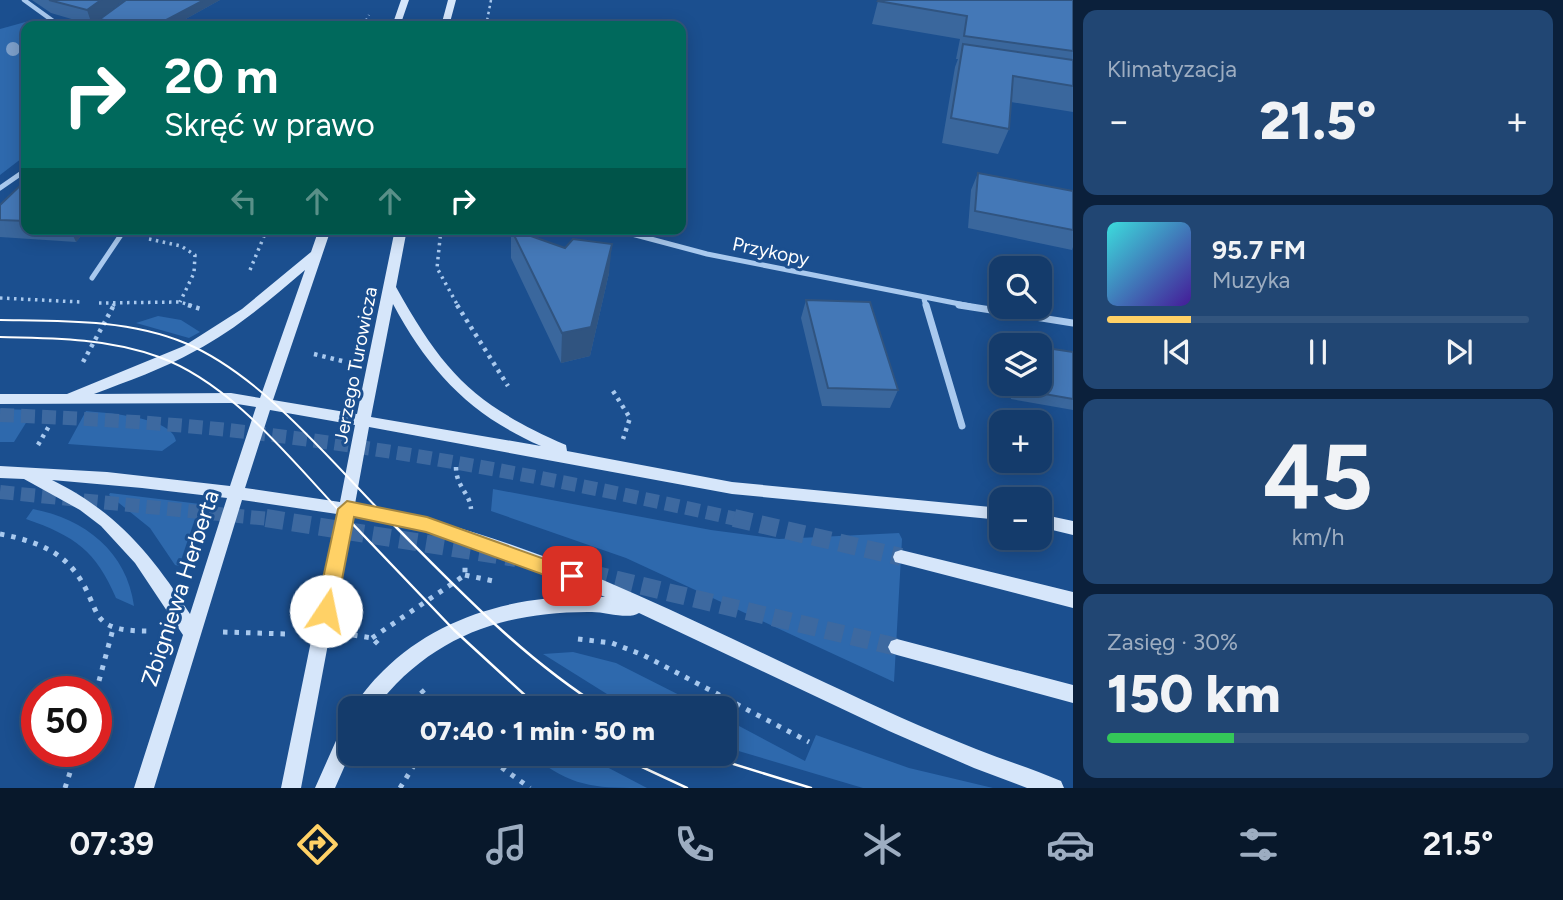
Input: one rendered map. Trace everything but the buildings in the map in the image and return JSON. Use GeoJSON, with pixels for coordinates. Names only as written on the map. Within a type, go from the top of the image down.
{"type":"FeatureCollection","features":[{"type":"Feature","properties":{"kind":"main road"},"geometry":{"type":"LineString","coordinates":[[398,21],[405,0]]}},
{"type":"Feature","properties":{"kind":"main road"},"geometry":{"type":"LineString","coordinates":[[446,21],[452,0]]}},
{"type":"Feature","properties":{"kind":"main road"},"geometry":{"type":"LineString","coordinates":[[265,403],[323,235]]}},
{"type":"Feature","properties":{"kind":"main road","name":"Jerzego Turowicza"},"geometry":{"type":"LineString","coordinates":[[347,509],[400,235]]}},
{"type":"Feature","properties":{"kind":"main road"},"geometry":{"type":"LineString","coordinates":[[64,400],[170,359],[193,346],[241,317],[317,253]]}},
{"type":"Feature","properties":{"kind":"main road"},"geometry":{"type":"LineString","coordinates":[[390,287],[424,351],[470,399],[529,436],[610,465]]}},
{"type":"Feature","properties":{"kind":"main road"},"geometry":{"type":"LineString","coordinates":[[0,399],[206,396],[363,420],[732,488],[989,513]]}},
{"type":"Feature","properties":{"kind":"main road","name":"Zbigniewa Herberta"},"geometry":{"type":"LineString","coordinates":[[144,788],[265,403]]}},
{"type":"Feature","properties":{"kind":"main road"},"geometry":{"type":"LineString","coordinates":[[0,472],[103,477],[236,493],[394,517],[468,538],[572,576],[888,722],[1054,788]]}},
{"type":"Feature","properties":{"kind":"main road"},"geometry":{"type":"LineString","coordinates":[[22,472],[60,489],[120,530],[145,561],[191,632]]}},
{"type":"Feature","properties":{"kind":"main road"},"geometry":{"type":"LineString","coordinates":[[291,788],[347,509]]}},
{"type":"Feature","properties":{"kind":"main road"},"geometry":{"type":"LineString","coordinates":[[1052,524],[1073,528]]}},
{"type":"Feature","properties":{"kind":"main road"},"geometry":{"type":"LineString","coordinates":[[901,557],[1073,600]]}},
{"type":"Feature","properties":{"kind":"main road"},"geometry":{"type":"LineString","coordinates":[[374,696],[399,666],[431,643],[469,622],[495,613],[570,604],[616,605],[667,618]]}},
{"type":"Feature","properties":{"kind":"main road"},"geometry":{"type":"LineString","coordinates":[[897,647],[1073,694]]}},
{"type":"Feature","properties":{"kind":"main road"},"geometry":{"type":"LineString","coordinates":[[325,788],[338,759]]}},
{"type":"Feature","properties":{"kind":"street"},"geometry":{"type":"LineString","coordinates":[[24,0],[53,21]]}},
{"type":"Feature","properties":{"kind":"street"},"geometry":{"type":"LineString","coordinates":[[0,188],[21,173]]}},
{"type":"Feature","properties":{"kind":"street"},"geometry":{"type":"LineString","coordinates":[[92,278],[121,235]]}},
{"type":"Feature","properties":{"kind":"street","name":"Przykopy"},"geometry":{"type":"LineString","coordinates":[[636,235],[707,254],[924,299],[1073,323]]}},
{"type":"Feature","properties":{"kind":"street"},"geometry":{"type":"LineString","coordinates":[[924,299],[962,426]]}},
{"type":"Feature","properties":{"kind":"path"},"geometry":{"type":"LineString","coordinates":[[487,21],[491,0]]}},
{"type":"Feature","properties":{"kind":"path"},"geometry":{"type":"LineString","coordinates":[[440,235],[437,268],[441,280],[509,388]]}},
{"type":"Feature","properties":{"kind":"path"},"geometry":{"type":"LineString","coordinates":[[147,238],[181,246],[195,255],[194,273],[180,302]]}},
{"type":"Feature","properties":{"kind":"path"},"geometry":{"type":"LineString","coordinates":[[92,345],[115,303]]}},
{"type":"Feature","properties":{"kind":"path"},"geometry":{"type":"LineString","coordinates":[[325,356],[351,364]]}},
{"type":"Feature","properties":{"kind":"path"},"geometry":{"type":"LineString","coordinates":[[613,391],[630,418],[621,443]]}},
{"type":"Feature","properties":{"kind":"path"},"geometry":{"type":"LineString","coordinates":[[611,441],[634,446]]}},
{"type":"Feature","properties":{"kind":"path"},"geometry":{"type":"LineString","coordinates":[[456,481],[471,503]]}},
{"type":"Feature","properties":{"kind":"path"},"geometry":{"type":"LineString","coordinates":[[0,534],[28,540],[50,550],[71,567],[98,617],[113,629],[135,631]]}},
{"type":"Feature","properties":{"kind":"path"},"geometry":{"type":"LineString","coordinates":[[355,635],[372,638],[465,575],[466,555]]}},
{"type":"Feature","properties":{"kind":"path"},"geometry":{"type":"LineString","coordinates":[[100,676],[113,629]]}},
{"type":"Feature","properties":{"kind":"path"},"geometry":{"type":"LineString","coordinates":[[220,632],[242,632]]}},
{"type":"Feature","properties":{"kind":"path"},"geometry":{"type":"LineString","coordinates":[[568,638],[612,643],[643,655],[809,742]]}},
{"type":"Feature","properties":{"kind":"path"},"geometry":{"type":"LineString","coordinates":[[416,685],[427,696]]}},
{"type":"Feature","properties":{"kind":"path"},"geometry":{"type":"LineString","coordinates":[[424,693],[433,685]]}},
{"type":"Feature","properties":{"kind":"path"},"geometry":{"type":"LineString","coordinates":[[400,788],[414,766]]}},
{"type":"Feature","properties":{"kind":"path"},"geometry":{"type":"LineString","coordinates":[[500,766],[530,788]]}},
{"type":"Feature","properties":{"kind":"path"},"geometry":{"type":"LineString","coordinates":[[65,788],[72,767]]}},
{"type":"Feature","properties":{"kind":"shaded area"},"geometry":{"type":"Polygon","coordinates":[[[21,23],[21,159],[0,175],[0,29],[21,23]]]}},
{"type":"Feature","properties":{"kind":"shaded area"},"geometry":{"type":"Polygon","coordinates":[[[158,316],[181,320],[200,332],[189,338],[136,323],[158,316]]]}},
{"type":"Feature","properties":{"kind":"shaded area"},"geometry":{"type":"Polygon","coordinates":[[[0,409],[34,410],[14,442],[0,442],[0,409]]]}},
{"type":"Feature","properties":{"kind":"shaded area"},"geometry":{"type":"Polygon","coordinates":[[[86,411],[151,421],[172,433],[176,441],[162,451],[68,444],[86,411]]]}},
{"type":"Feature","properties":{"kind":"shaded area"},"geometry":{"type":"Polygon","coordinates":[[[493,489],[711,530],[779,539],[899,533],[902,539],[894,682],[626,558],[491,511],[493,489]]]}},
{"type":"Feature","properties":{"kind":"shaded area"},"geometry":{"type":"Polygon","coordinates":[[[109,495],[200,504],[179,566],[175,565],[150,528],[109,495]]]}},
{"type":"Feature","properties":{"kind":"shaded area"},"geometry":{"type":"Polygon","coordinates":[[[33,509],[70,521],[100,541],[123,569],[134,606],[116,598],[100,568],[82,547],[58,532],[26,519],[33,509]]]}},
{"type":"Feature","properties":{"kind":"shaded area"},"geometry":{"type":"Polygon","coordinates":[[[573,652],[616,663],[681,696],[610,696],[543,654],[573,652]]]}},
{"type":"Feature","properties":{"kind":"shaded area"},"geometry":{"type":"Polygon","coordinates":[[[737,725],[805,761],[816,735],[909,768],[993,788],[863,788],[737,751],[737,725]]]}},
{"type":"Feature","properties":{"kind":"shaded area"},"geometry":{"type":"Polygon","coordinates":[[[547,766],[605,766],[647,788],[585,784],[547,766]]]}},
{"type":"Feature","properties":{"kind":"tunnel"},"geometry":{"type":"LineString","coordinates":[[0,415],[200,427],[357,447],[550,480],[741,520]]}},
{"type":"Feature","properties":{"kind":"tunnel"},"geometry":{"type":"LineString","coordinates":[[0,492],[278,520]]}},
{"type":"Feature","properties":{"kind":"tunnel"},"geometry":{"type":"LineString","coordinates":[[266,518],[278,520]]}},
{"type":"Feature","properties":{"kind":"tunnel"},"geometry":{"type":"LineString","coordinates":[[734,518],[901,557]]}},
{"type":"Feature","properties":{"kind":"tunnel"},"geometry":{"type":"LineString","coordinates":[[278,520],[516,558]]}},
{"type":"Feature","properties":{"kind":"tunnel"},"geometry":{"type":"LineString","coordinates":[[563,567],[897,647]]}},
{"type":"Feature","properties":{"kind":"tram line"},"geometry":{"type":"LineString","coordinates":[[0,320],[117,325],[163,335],[213,357],[241,376],[294,421],[389,520]]}},
{"type":"Feature","properties":{"kind":"tram line"},"geometry":{"type":"LineString","coordinates":[[0,337],[80,340],[120,346],[159,357],[186,369],[238,406],[348,520]]}},
{"type":"Feature","properties":{"kind":"tram line"},"geometry":{"type":"LineString","coordinates":[[347,518],[454,630],[526,696]]}},
{"type":"Feature","properties":{"kind":"tram line"},"geometry":{"type":"LineString","coordinates":[[389,520],[517,644],[584,696]]}},
{"type":"Feature","properties":{"kind":"tram line"},"geometry":{"type":"LineString","coordinates":[[737,765],[811,788]]}},
{"type":"Feature","properties":{"kind":"tram line"},"geometry":{"type":"LineString","coordinates":[[640,766],[687,788]]}},
{"type":"Feature","properties":{"kind":"route"},"geometry":{"type":"LineString","coordinates":[[326,611],[347,509],[383,514],[427,525],[572,576]]}}]}
